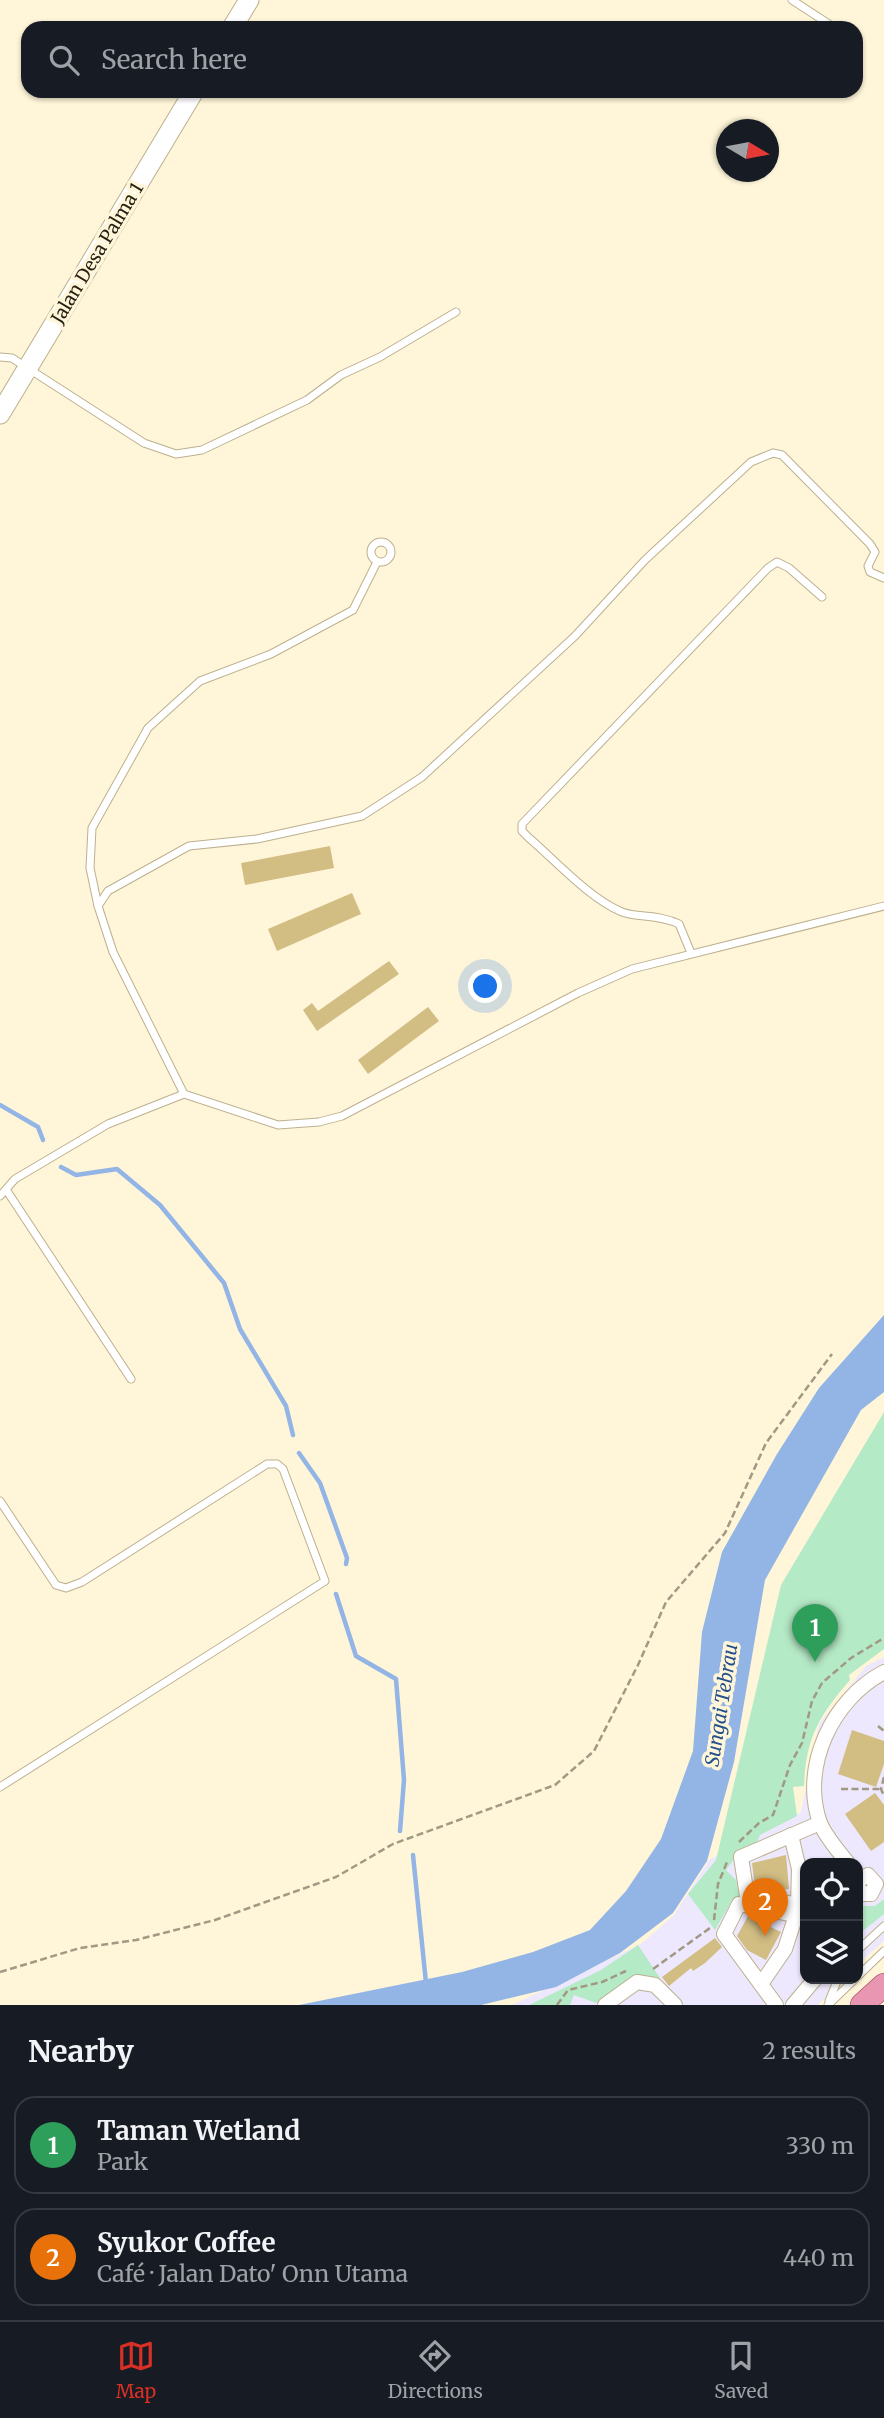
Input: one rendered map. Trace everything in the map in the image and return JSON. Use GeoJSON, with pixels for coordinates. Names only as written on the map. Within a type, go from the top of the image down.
{"type":"FeatureCollection","features":[{"type":"Feature","properties":{"kind":"main road"},"geometry":{"type":"LineString","coordinates":[[862,2005],[884,1985]]}},
{"type":"Feature","properties":{"kind":"street"},"geometry":{"type":"LineString","coordinates":[[236,21],[249,0]]}},
{"type":"Feature","properties":{"kind":"street","name":"Jalan Desa Palma 1"},"geometry":{"type":"LineString","coordinates":[[0,414],[190,98]]}},
{"type":"Feature","properties":{"kind":"street"},"geometry":{"type":"LineString","coordinates":[[844,1858],[820,1823],[814,1777],[830,1723],[862,1683],[884,1672]]}},
{"type":"Feature","properties":{"kind":"street"},"geometry":{"type":"LineString","coordinates":[[800,1911],[747,1896],[741,1857],[820,1823]]}},
{"type":"Feature","properties":{"kind":"street"},"geometry":{"type":"LineString","coordinates":[[791,1835],[799,1869],[800,1890]]}},
{"type":"Feature","properties":{"kind":"street"},"geometry":{"type":"LineString","coordinates":[[863,1881],[868,1875],[880,1884]]}},
{"type":"Feature","properties":{"kind":"street"},"geometry":{"type":"LineString","coordinates":[[776,2005],[724,1934],[739,1905],[800,1911]]}},
{"type":"Feature","properties":{"kind":"street"},"geometry":{"type":"LineString","coordinates":[[761,1984],[785,1949],[800,1913]]}},
{"type":"Feature","properties":{"kind":"street"},"geometry":{"type":"LineString","coordinates":[[605,2005],[637,1982],[655,1985],[675,2005]]}},
{"type":"Feature","properties":{"kind":"street"},"geometry":{"type":"LineString","coordinates":[[793,2005],[811,1984]]}},
{"type":"Feature","properties":{"kind":"lane"},"geometry":{"type":"LineString","coordinates":[[792,0],[824,21]]}},
{"type":"Feature","properties":{"kind":"lane"},"geometry":{"type":"LineString","coordinates":[[0,357],[12,358],[144,443],[176,454],[202,450],[307,400],[341,375],[380,357],[456,312]]}},
{"type":"Feature","properties":{"kind":"lane"},"geometry":{"type":"LineString","coordinates":[[98,906],[108,891],[189,846],[257,839],[362,816],[422,777],[575,636],[645,560],[751,462],[773,453],[782,456],[870,544],[875,552],[868,566],[870,572],[884,578]]}},
{"type":"Feature","properties":{"kind":"lane"},"geometry":{"type":"LineString","coordinates":[[184,1094],[113,952],[98,906],[90,868],[92,828],[148,728],[200,681],[271,654],[353,610],[377,562]]}},
{"type":"Feature","properties":{"kind":"lane"},"geometry":{"type":"LineString","coordinates":[[691,953],[679,924],[665,918],[625,913],[608,905],[529,838],[522,831],[522,824],[768,568],[778,562],[789,568],[822,597]]}},
{"type":"Feature","properties":{"kind":"lane"},"geometry":{"type":"LineString","coordinates":[[131,1379],[3,1194],[15,1179],[108,1124],[184,1094],[278,1125],[319,1122],[342,1116],[578,993],[632,969],[884,906]]}},
{"type":"Feature","properties":{"kind":"lane"},"geometry":{"type":"LineString","coordinates":[[0,1501],[56,1585],[66,1588],[82,1582],[267,1464],[277,1464],[284,1469],[325,1581],[0,1787]]}},
{"type":"Feature","properties":{"kind":"lane"},"geometry":{"type":"LineString","coordinates":[[863,1945],[884,1926]]}},
{"type":"Feature","properties":{"kind":"lane"},"geometry":{"type":"LineString","coordinates":[[863,1970],[884,1951]]}},
{"type":"Feature","properties":{"kind":"lane"},"geometry":{"type":"LineString","coordinates":[[828,2005],[836,1984]]}},
{"type":"Feature","properties":{"kind":"lane"},"geometry":{"type":"LineString","coordinates":[[828,2005],[849,1984]]}},
{"type":"Feature","properties":{"kind":"path"},"geometry":{"type":"LineString","coordinates":[[0,1972],[80,1948],[136,1940],[215,1920],[336,1877],[393,1844],[555,1785],[594,1751],[638,1665],[666,1602],[725,1533],[766,1443],[832,1354]]}},
{"type":"Feature","properties":{"kind":"path"},"geometry":{"type":"LineString","coordinates":[[736,1845],[759,1823],[773,1815],[790,1765],[802,1743],[811,1701],[821,1683],[851,1658],[884,1638]]}},
{"type":"Feature","properties":{"kind":"path"},"geometry":{"type":"LineString","coordinates":[[878,1726],[884,1731]]}},
{"type":"Feature","properties":{"kind":"path"},"geometry":{"type":"LineString","coordinates":[[884,1777],[881,1790],[884,1796]]}},
{"type":"Feature","properties":{"kind":"path"},"geometry":{"type":"LineString","coordinates":[[842,1789],[881,1790]]}},
{"type":"Feature","properties":{"kind":"path"},"geometry":{"type":"LineString","coordinates":[[643,1969],[654,1969],[713,1927],[718,1884],[729,1859]]}},
{"type":"Feature","properties":{"kind":"path"},"geometry":{"type":"LineString","coordinates":[[557,2005],[568,1990],[602,1983],[631,1970]]}},
{"type":"Feature","properties":{"kind":"shaded area"},"geometry":{"type":"Polygon","coordinates":[[[884,1657],[884,1941],[863,1960],[863,1858],[800,1858],[800,1984],[838,1984],[818,2005],[512,2005],[641,1944],[674,1915],[709,1860],[801,1812],[819,1724],[866,1666],[884,1657]]]}},
{"type":"Feature","properties":{"kind":"green space"},"geometry":{"type":"Polygon","coordinates":[[[884,1412],[884,1649],[849,1675],[850,1680],[822,1716],[811,1740],[804,1786],[793,1787],[797,1816],[760,1835],[757,1842],[742,1849],[726,1870],[736,1880],[740,1898],[731,1902],[715,1930],[688,1894],[716,1860],[781,1585],[884,1412]]]}},
{"type":"Feature","properties":{"kind":"green space"},"geometry":{"type":"Polygon","coordinates":[[[884,1899],[884,1914],[863,1931],[863,1906],[875,1906],[884,1899]]]}},
{"type":"Feature","properties":{"kind":"green space"},"geometry":{"type":"Polygon","coordinates":[[[638,1945],[660,1978],[634,1975],[596,2003],[574,1995],[570,2005],[529,2005],[601,1970],[638,1945]]]}},
{"type":"Feature","properties":{"kind":"water","name":"Sungai Tebrau"},"geometry":{"type":"Polygon","coordinates":[[[884,1315],[884,1392],[861,1410],[765,1580],[734,1762],[707,1861],[673,1913],[620,1953],[556,1987],[481,2005],[299,2005],[462,1972],[533,1952],[590,1930],[626,1891],[661,1839],[693,1751],[702,1632],[722,1552],[777,1454],[819,1388],[884,1315]]]}},
{"type":"Feature","properties":{"kind":"building"},"geometry":{"type":"Polygon","coordinates":[[[330,846],[334,868],[245,885],[241,863],[330,846]]]}},
{"type":"Feature","properties":{"kind":"building"},"geometry":{"type":"Polygon","coordinates":[[[352,893],[361,914],[277,951],[268,929],[352,893]]]}},
{"type":"Feature","properties":{"kind":"building"},"geometry":{"type":"Polygon","coordinates":[[[389,961],[399,974],[317,1031],[303,1010],[312,1003],[318,1011],[389,961]]]}},
{"type":"Feature","properties":{"kind":"building"},"geometry":{"type":"Polygon","coordinates":[[[428,1007],[439,1021],[368,1074],[358,1060],[428,1007]]]}},
{"type":"Feature","properties":{"kind":"building"},"geometry":{"type":"Polygon","coordinates":[[[852,1730],[884,1741],[884,1764],[876,1787],[838,1774],[852,1730]]]}},
{"type":"Feature","properties":{"kind":"building"},"geometry":{"type":"Polygon","coordinates":[[[875,1793],[884,1805],[884,1842],[871,1851],[845,1814],[875,1793]]]}},
{"type":"Feature","properties":{"kind":"building"},"geometry":{"type":"Polygon","coordinates":[[[786,1855],[789,1889],[774,1891],[755,1888],[752,1863],[786,1855]]]}},
{"type":"Feature","properties":{"kind":"building"},"geometry":{"type":"Polygon","coordinates":[[[748,1916],[781,1932],[766,1960],[747,1950],[737,1936],[748,1916]]]}},
{"type":"Feature","properties":{"kind":"building"},"geometry":{"type":"Polygon","coordinates":[[[715,1938],[722,1947],[705,1963],[693,1971],[691,1968],[669,1986],[662,1977],[715,1938]]]}},
{"type":"Feature","properties":{"kind":"waterway"},"geometry":{"type":"LineString","coordinates":[[0,1105],[38,1127],[43,1140]]}},
{"type":"Feature","properties":{"kind":"waterway"},"geometry":{"type":"LineString","coordinates":[[61,1167],[76,1175],[117,1169],[160,1205],[224,1283],[240,1329],[286,1406],[293,1435]]}},
{"type":"Feature","properties":{"kind":"waterway"},"geometry":{"type":"LineString","coordinates":[[299,1453],[320,1483],[347,1558],[346,1564]]}},
{"type":"Feature","properties":{"kind":"waterway"},"geometry":{"type":"LineString","coordinates":[[336,1594],[356,1656],[396,1679],[404,1780],[400,1831]]}},
{"type":"Feature","properties":{"kind":"waterway"},"geometry":{"type":"LineString","coordinates":[[413,1855],[426,1983]]}},
{"type":"Feature","properties":{"kind":"place","name":"Taman Wetland"},"geometry":{"type":"Point","coordinates":[815,1662]}},
{"type":"Feature","properties":{"kind":"place","name":"Syukor Coffee"},"geometry":{"type":"Point","coordinates":[765,1936]}}]}
